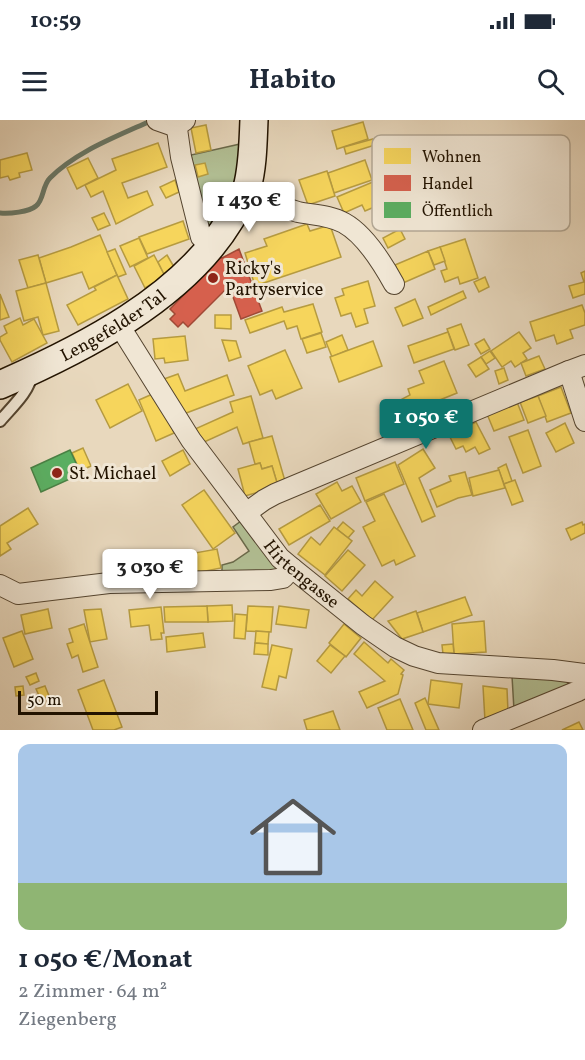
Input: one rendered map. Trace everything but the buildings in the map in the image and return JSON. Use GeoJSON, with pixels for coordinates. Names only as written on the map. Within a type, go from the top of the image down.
{"type":"FeatureCollection","features":[{"type":"Feature","properties":{"kind":"street"},"geometry":{"type":"LineString","coordinates":[[157,120],[181,124],[177,137],[192,206],[201,237],[211,247]]}},
{"type":"Feature","properties":{"kind":"street","name":"Lengefelder Tal"},"geometry":{"type":"LineString","coordinates":[[0,385],[89,342],[143,309],[211,247],[245,193],[250,172],[254,120]]}},
{"type":"Feature","properties":{"kind":"street"},"geometry":{"type":"LineString","coordinates":[[245,193],[294,210],[332,218],[345,224],[355,231],[383,264],[394,284]]}},
{"type":"Feature","properties":{"kind":"street","name":"Hirtengasse"},"geometry":{"type":"LineString","coordinates":[[119,324],[188,435],[280,558],[366,627],[395,647],[425,660],[455,665],[585,674]]}},
{"type":"Feature","properties":{"kind":"street"},"geometry":{"type":"LineString","coordinates":[[246,513],[261,501],[275,494],[577,368],[585,421]]}},
{"type":"Feature","properties":{"kind":"street"},"geometry":{"type":"LineString","coordinates":[[0,585],[18,594],[122,582],[271,580],[283,578],[292,568]]}},
{"type":"Feature","properties":{"kind":"street"},"geometry":{"type":"LineString","coordinates":[[483,730],[581,689],[585,685]]}},
{"type":"Feature","properties":{"kind":"lane"},"geometry":{"type":"LineString","coordinates":[[0,421],[28,387],[31,380],[30,372]]}},
{"type":"Feature","properties":{"kind":"green space"},"geometry":{"type":"Polygon","coordinates":[[[240,144],[238,169],[232,189],[223,208],[209,228],[205,225],[191,155],[240,144]]]}},
{"type":"Feature","properties":{"kind":"green space"},"geometry":{"type":"Polygon","coordinates":[[[241,521],[277,567],[275,571],[222,574],[222,565],[233,562],[249,551],[233,527],[241,521]]]}},
{"type":"Feature","properties":{"kind":"green space"},"geometry":{"type":"Polygon","coordinates":[[[512,676],[563,680],[568,684],[567,688],[514,710],[512,676]]]}},
{"type":"Feature","properties":{"kind":"waterway"},"geometry":{"type":"LineString","coordinates":[[0,213],[19,212],[33,208],[39,203],[47,181],[60,169],[95,146],[146,123]]}},
{"type":"Feature","properties":{"kind":"place","name":"Ricky's Partyservice"},"geometry":{"type":"Point","coordinates":[213,278]}},
{"type":"Feature","properties":{"kind":"place","name":"St. Michael"},"geometry":{"type":"Point","coordinates":[57,473]}}]}
